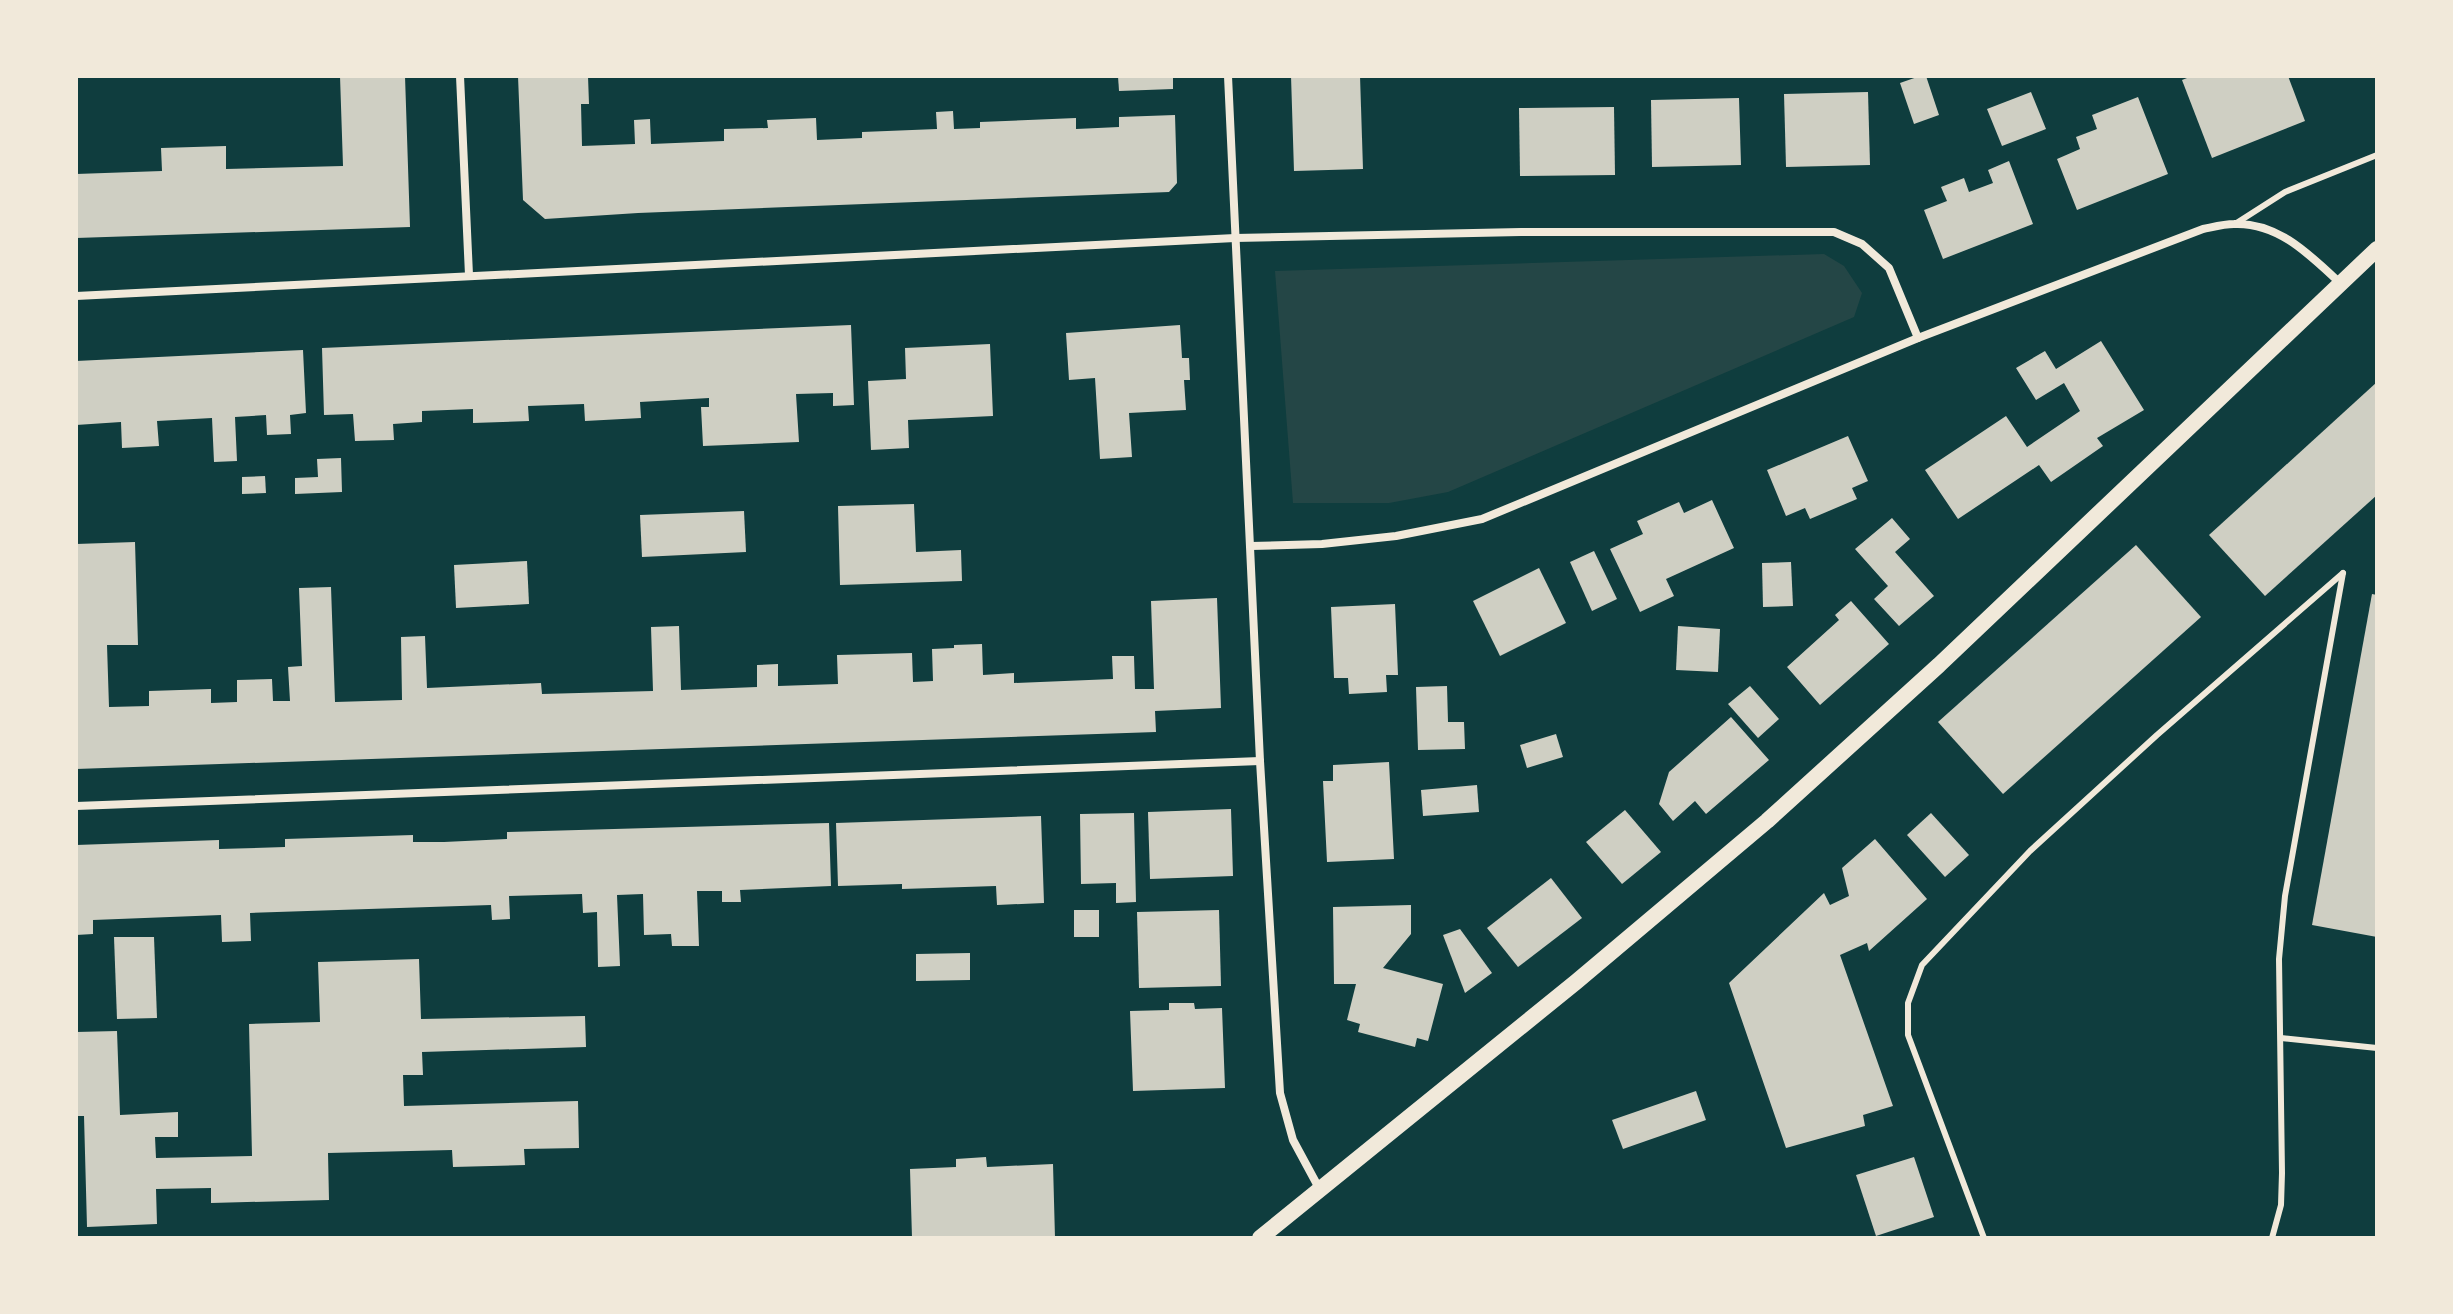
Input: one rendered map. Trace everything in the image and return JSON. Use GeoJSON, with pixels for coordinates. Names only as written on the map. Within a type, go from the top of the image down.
{"type":"FeatureCollection","features":[{"type":"Feature","properties":{"kind":"main road"},"geometry":{"type":"LineString","coordinates":[[1260,1238],[1576,982],[1767,821],[1939,665],[2377,249]]}},
{"type":"Feature","properties":{"kind":"street"},"geometry":{"type":"LineString","coordinates":[[460,76],[469,275]]}},
{"type":"Feature","properties":{"kind":"street"},"geometry":{"type":"LineString","coordinates":[[1228,76],[1260,761],[1280,1093],[1293,1140],[1321,1191]]}},
{"type":"Feature","properties":{"kind":"street"},"geometry":{"type":"LineString","coordinates":[[1251,546],[1322,544],[1396,536],[1482,519],[1918,338],[2203,229],[2235,224],[2266,229],[2300,246],[2341,284]]}},
{"type":"Feature","properties":{"kind":"street"},"geometry":{"type":"LineString","coordinates":[[76,296],[1235,238],[1521,232],[1834,232],[1862,244],[1889,268],[1918,338]]}},
{"type":"Feature","properties":{"kind":"street"},"geometry":{"type":"LineString","coordinates":[[76,806],[1260,761]]}},
{"type":"Feature","properties":{"kind":"lane"},"geometry":{"type":"LineString","coordinates":[[2235,224],[2285,192],[2377,155]]}},
{"type":"Feature","properties":{"kind":"lane"},"geometry":{"type":"LineString","coordinates":[[1984,1238],[1908,1035],[1908,1003],[1922,965],[2030,851],[2343,573],[2285,896],[2279,959],[2282,1184],[2281,1205],[2272,1238]]}},
{"type":"Feature","properties":{"kind":"lane"},"geometry":{"type":"LineString","coordinates":[[2281,1038],[2377,1048]]}},
{"type":"Feature","properties":{"kind":"shaded area"},"geometry":{"type":"Polygon","coordinates":[[[1824,254],[1844,266],[1862,293],[1854,317],[1448,492],[1389,503],[1293,503],[1275,271],[1824,254]]]}},
{"type":"Feature","properties":{"kind":"building"},"geometry":{"type":"Polygon","coordinates":[[[340,76],[405,76],[410,227],[76,238],[76,174],[162,171],[161,148],[226,146],[226,169],[343,166],[340,76]]]}},
{"type":"Feature","properties":{"kind":"building"},"geometry":{"type":"Polygon","coordinates":[[[518,76],[588,76],[589,104],[581,104],[582,146],[635,144],[634,120],[650,119],[651,144],[724,141],[724,129],[768,128],[767,120],[816,118],[817,140],[862,138],[862,132],[937,129],[936,112],[953,111],[954,129],[980,128],[980,122],[1076,118],[1076,129],[1119,127],[1119,117],[1175,115],[1177,183],[1169,192],[545,219],[523,200],[518,76]]]}},
{"type":"Feature","properties":{"kind":"building"},"geometry":{"type":"Polygon","coordinates":[[[1118,76],[1173,76],[1173,89],[1119,91],[1118,76]]]}},
{"type":"Feature","properties":{"kind":"building"},"geometry":{"type":"Polygon","coordinates":[[[1291,76],[1360,76],[1363,169],[1294,171],[1291,76]]]}},
{"type":"Feature","properties":{"kind":"building"},"geometry":{"type":"Polygon","coordinates":[[[1926,76],[1939,115],[1914,124],[1900,83],[1926,76]]]}},
{"type":"Feature","properties":{"kind":"building"},"geometry":{"type":"Polygon","coordinates":[[[2192,76],[2288,76],[2305,121],[2212,158],[2182,80],[2192,76]]]}},
{"type":"Feature","properties":{"kind":"building"},"geometry":{"type":"Polygon","coordinates":[[[1868,92],[1870,165],[1786,167],[1784,94],[1868,92]]]}},
{"type":"Feature","properties":{"kind":"building"},"geometry":{"type":"Polygon","coordinates":[[[2031,92],[2046,129],[2002,146],[1987,109],[2031,92]]]}},
{"type":"Feature","properties":{"kind":"building"},"geometry":{"type":"Polygon","coordinates":[[[2138,97],[2168,174],[2077,210],[2057,159],[2080,149],[2076,137],[2097,129],[2092,115],[2138,97]]]}},
{"type":"Feature","properties":{"kind":"building"},"geometry":{"type":"Polygon","coordinates":[[[1739,98],[1741,165],[1652,167],[1651,100],[1739,98]]]}},
{"type":"Feature","properties":{"kind":"building"},"geometry":{"type":"Polygon","coordinates":[[[1614,107],[1615,175],[1520,176],[1519,108],[1614,107]]]}},
{"type":"Feature","properties":{"kind":"building"},"geometry":{"type":"Polygon","coordinates":[[[2009,161],[2033,224],[1943,259],[1924,210],[1947,201],[1941,187],[1964,178],[1969,192],[1993,183],[1988,170],[2009,161]]]}},
{"type":"Feature","properties":{"kind":"building"},"geometry":{"type":"Polygon","coordinates":[[[851,325],[854,405],[833,406],[833,393],[796,394],[799,442],[703,446],[701,407],[709,407],[709,398],[640,402],[641,418],[585,421],[584,404],[528,406],[529,421],[473,423],[473,409],[422,411],[422,422],[393,424],[394,440],[355,441],[353,414],[324,415],[322,348],[851,325]]]}},
{"type":"Feature","properties":{"kind":"building"},"geometry":{"type":"Polygon","coordinates":[[[1180,325],[1182,358],[1189,358],[1190,380],[1184,380],[1186,410],[1129,413],[1132,457],[1100,459],[1095,378],[1069,380],[1066,333],[1180,325]]]}},
{"type":"Feature","properties":{"kind":"building"},"geometry":{"type":"Polygon","coordinates":[[[2101,341],[2144,410],[2097,438],[2103,446],[2051,482],[2039,465],[1958,519],[1925,470],[2006,416],[2027,447],[2080,411],[2064,383],[2036,400],[2016,368],[2045,351],[2056,369],[2101,341]]]}},
{"type":"Feature","properties":{"kind":"building"},"geometry":{"type":"Polygon","coordinates":[[[990,344],[993,416],[908,420],[909,448],[871,450],[868,381],[906,379],[905,348],[990,344]]]}},
{"type":"Feature","properties":{"kind":"building"},"geometry":{"type":"Polygon","coordinates":[[[303,350],[306,413],[290,415],[291,434],[267,435],[266,415],[235,417],[237,461],[214,462],[212,418],[157,421],[159,446],[122,448],[121,422],[76,425],[76,361],[303,350]]]}},
{"type":"Feature","properties":{"kind":"building"},"geometry":{"type":"Polygon","coordinates":[[[2377,382],[2377,495],[2265,596],[2209,535],[2377,382]]]}},
{"type":"Feature","properties":{"kind":"building"},"geometry":{"type":"Polygon","coordinates":[[[1848,436],[1868,481],[1852,488],[1857,499],[1810,519],[1805,508],[1786,516],[1767,470],[1848,436]]]}},
{"type":"Feature","properties":{"kind":"building"},"geometry":{"type":"Polygon","coordinates":[[[341,458],[342,492],[295,494],[295,478],[318,477],[317,459],[341,458]]]}},
{"type":"Feature","properties":{"kind":"building"},"geometry":{"type":"Polygon","coordinates":[[[265,476],[266,493],[242,494],[242,477],[265,476]]]}},
{"type":"Feature","properties":{"kind":"building"},"geometry":{"type":"Polygon","coordinates":[[[1712,500],[1734,548],[1666,579],[1674,596],[1640,612],[1610,549],[1643,534],[1637,521],[1679,502],[1684,513],[1712,500]]]}},
{"type":"Feature","properties":{"kind":"building"},"geometry":{"type":"Polygon","coordinates":[[[914,504],[916,552],[961,550],[962,581],[840,585],[838,506],[914,504]]]}},
{"type":"Feature","properties":{"kind":"building"},"geometry":{"type":"Polygon","coordinates":[[[744,511],[746,552],[642,557],[640,515],[744,511]]]}},
{"type":"Feature","properties":{"kind":"building"},"geometry":{"type":"Polygon","coordinates":[[[1892,518],[1910,539],[1895,552],[1934,596],[1899,626],[1874,599],[1888,586],[1855,549],[1892,518]]]}},
{"type":"Feature","properties":{"kind":"building"},"geometry":{"type":"Polygon","coordinates":[[[135,542],[138,645],[107,645],[109,707],[149,706],[149,691],[211,689],[211,703],[237,702],[237,680],[272,679],[273,701],[290,701],[288,667],[302,666],[299,588],[331,587],[335,702],[402,700],[401,637],[425,636],[427,688],[541,683],[542,694],[653,691],[651,627],[679,626],[681,690],[757,687],[757,665],[778,664],[778,686],[838,684],[837,655],[912,653],[913,682],[933,681],[932,649],[982,644],[983,675],[1014,673],[1014,683],[1113,679],[1112,656],[1134,656],[1135,689],[1154,689],[1151,601],[1217,598],[1221,708],[1155,711],[1156,732],[76,769],[76,544],[135,542]]]}},
{"type":"Feature","properties":{"kind":"building"},"geometry":{"type":"Polygon","coordinates":[[[2136,545],[2201,617],[2003,794],[1938,722],[2136,545]]]}},
{"type":"Feature","properties":{"kind":"building"},"geometry":{"type":"Polygon","coordinates":[[[1594,551],[1617,599],[1592,611],[1570,562],[1594,551]]]}},
{"type":"Feature","properties":{"kind":"building"},"geometry":{"type":"Polygon","coordinates":[[[527,561],[529,604],[456,608],[454,565],[527,561]]]}},
{"type":"Feature","properties":{"kind":"building"},"geometry":{"type":"Polygon","coordinates":[[[1791,562],[1793,606],[1763,607],[1762,563],[1791,562]]]}},
{"type":"Feature","properties":{"kind":"building"},"geometry":{"type":"Polygon","coordinates":[[[1539,568],[1566,623],[1500,656],[1473,601],[1539,568]]]}},
{"type":"Feature","properties":{"kind":"building"},"geometry":{"type":"Polygon","coordinates":[[[2372,594],[2377,595],[2377,937],[2312,925],[2372,594]]]}},
{"type":"Feature","properties":{"kind":"building"},"geometry":{"type":"Polygon","coordinates":[[[1851,601],[1889,644],[1820,705],[1787,667],[1839,620],[1835,615],[1851,601]]]}},
{"type":"Feature","properties":{"kind":"building"},"geometry":{"type":"Polygon","coordinates":[[[1395,604],[1398,675],[1386,675],[1387,692],[1349,694],[1348,678],[1334,678],[1331,607],[1395,604]]]}},
{"type":"Feature","properties":{"kind":"building"},"geometry":{"type":"Polygon","coordinates":[[[1678,626],[1720,629],[1718,672],[1676,670],[1678,626]]]}},
{"type":"Feature","properties":{"kind":"building"},"geometry":{"type":"Polygon","coordinates":[[[1447,686],[1448,722],[1464,722],[1465,749],[1418,750],[1416,687],[1447,686]]]}},
{"type":"Feature","properties":{"kind":"building"},"geometry":{"type":"Polygon","coordinates":[[[1750,686],[1779,719],[1758,738],[1728,704],[1750,686]]]}},
{"type":"Feature","properties":{"kind":"building"},"geometry":{"type":"Polygon","coordinates":[[[1731,717],[1769,760],[1706,814],[1695,801],[1673,821],[1659,804],[1669,772],[1731,717]]]}},
{"type":"Feature","properties":{"kind":"building"},"geometry":{"type":"Polygon","coordinates":[[[1556,734],[1563,757],[1527,768],[1520,745],[1556,734]]]}},
{"type":"Feature","properties":{"kind":"building"},"geometry":{"type":"Polygon","coordinates":[[[1389,762],[1394,859],[1327,862],[1323,781],[1333,781],[1333,765],[1389,762]]]}},
{"type":"Feature","properties":{"kind":"building"},"geometry":{"type":"Polygon","coordinates":[[[1477,785],[1479,812],[1423,816],[1421,790],[1477,785]]]}},
{"type":"Feature","properties":{"kind":"building"},"geometry":{"type":"Polygon","coordinates":[[[1231,809],[1233,876],[1150,879],[1148,812],[1231,809]]]}},
{"type":"Feature","properties":{"kind":"building"},"geometry":{"type":"Polygon","coordinates":[[[1625,810],[1661,852],[1622,884],[1586,842],[1625,810]]]}},
{"type":"Feature","properties":{"kind":"building"},"geometry":{"type":"Polygon","coordinates":[[[1134,813],[1136,902],[1116,903],[1116,883],[1081,884],[1080,814],[1134,813]]]}},
{"type":"Feature","properties":{"kind":"building"},"geometry":{"type":"Polygon","coordinates":[[[1931,813],[1969,855],[1945,877],[1907,835],[1931,813]]]}},
{"type":"Feature","properties":{"kind":"building"},"geometry":{"type":"Polygon","coordinates":[[[1041,816],[1044,903],[997,905],[996,886],[902,889],[902,884],[838,886],[836,823],[1041,816]]]}},
{"type":"Feature","properties":{"kind":"building"},"geometry":{"type":"Polygon","coordinates":[[[829,823],[831,886],[740,890],[741,902],[722,902],[722,891],[697,891],[699,946],[672,946],[671,934],[644,935],[643,894],[617,895],[620,966],[598,967],[597,912],[583,913],[582,894],[509,896],[510,919],[492,920],[491,905],[250,913],[251,941],[222,942],[221,915],[93,920],[93,934],[76,935],[76,845],[219,840],[219,849],[285,847],[285,839],[413,835],[413,842],[444,842],[507,839],[507,832],[829,823]]]}},
{"type":"Feature","properties":{"kind":"building"},"geometry":{"type":"Polygon","coordinates":[[[1875,839],[1927,899],[1869,951],[1867,943],[1840,955],[1893,1106],[1863,1115],[1865,1126],[1786,1148],[1729,983],[1824,893],[1830,905],[1849,896],[1842,868],[1875,839]]]}},
{"type":"Feature","properties":{"kind":"building"},"geometry":{"type":"Polygon","coordinates":[[[1551,878],[1582,918],[1518,967],[1487,928],[1551,878]]]}},
{"type":"Feature","properties":{"kind":"building"},"geometry":{"type":"Polygon","coordinates":[[[1411,905],[1411,934],[1383,968],[1443,984],[1428,1041],[1417,1038],[1415,1047],[1358,1032],[1360,1024],[1347,1020],[1356,984],[1334,984],[1333,907],[1411,905]]]}},
{"type":"Feature","properties":{"kind":"building"},"geometry":{"type":"Polygon","coordinates":[[[1074,910],[1099,910],[1099,937],[1074,937],[1074,910]]]}},
{"type":"Feature","properties":{"kind":"building"},"geometry":{"type":"Polygon","coordinates":[[[1219,910],[1221,986],[1139,988],[1137,912],[1219,910]]]}},
{"type":"Feature","properties":{"kind":"building"},"geometry":{"type":"Polygon","coordinates":[[[1460,929],[1492,973],[1465,993],[1443,935],[1460,929]]]}},
{"type":"Feature","properties":{"kind":"building"},"geometry":{"type":"Polygon","coordinates":[[[114,937],[154,937],[157,1018],[117,1019],[114,937]]]}},
{"type":"Feature","properties":{"kind":"building"},"geometry":{"type":"Polygon","coordinates":[[[970,953],[970,980],[916,981],[916,954],[970,953]]]}},
{"type":"Feature","properties":{"kind":"building"},"geometry":{"type":"Polygon","coordinates":[[[419,959],[421,1019],[585,1016],[586,1047],[422,1052],[423,1075],[403,1075],[404,1106],[578,1101],[579,1148],[524,1149],[525,1165],[453,1167],[452,1150],[328,1153],[329,1200],[211,1203],[211,1188],[156,1189],[157,1224],[87,1227],[84,1116],[76,1116],[76,1032],[117,1031],[120,1115],[178,1112],[178,1137],[155,1137],[156,1158],[252,1156],[249,1024],[320,1022],[318,962],[419,959]]]}},
{"type":"Feature","properties":{"kind":"building"},"geometry":{"type":"Polygon","coordinates":[[[1169,1003],[1194,1003],[1195,1009],[1222,1008],[1225,1088],[1133,1091],[1130,1011],[1169,1010],[1169,1003]]]}},
{"type":"Feature","properties":{"kind":"building"},"geometry":{"type":"Polygon","coordinates":[[[1696,1091],[1706,1120],[1623,1149],[1612,1120],[1696,1091]]]}},
{"type":"Feature","properties":{"kind":"building"},"geometry":{"type":"Polygon","coordinates":[[[986,1157],[987,1167],[1053,1164],[1055,1238],[912,1238],[910,1169],[956,1167],[956,1159],[986,1157]]]}},
{"type":"Feature","properties":{"kind":"building"},"geometry":{"type":"Polygon","coordinates":[[[1914,1157],[1934,1217],[1876,1236],[1856,1175],[1914,1157]]]}}]}
